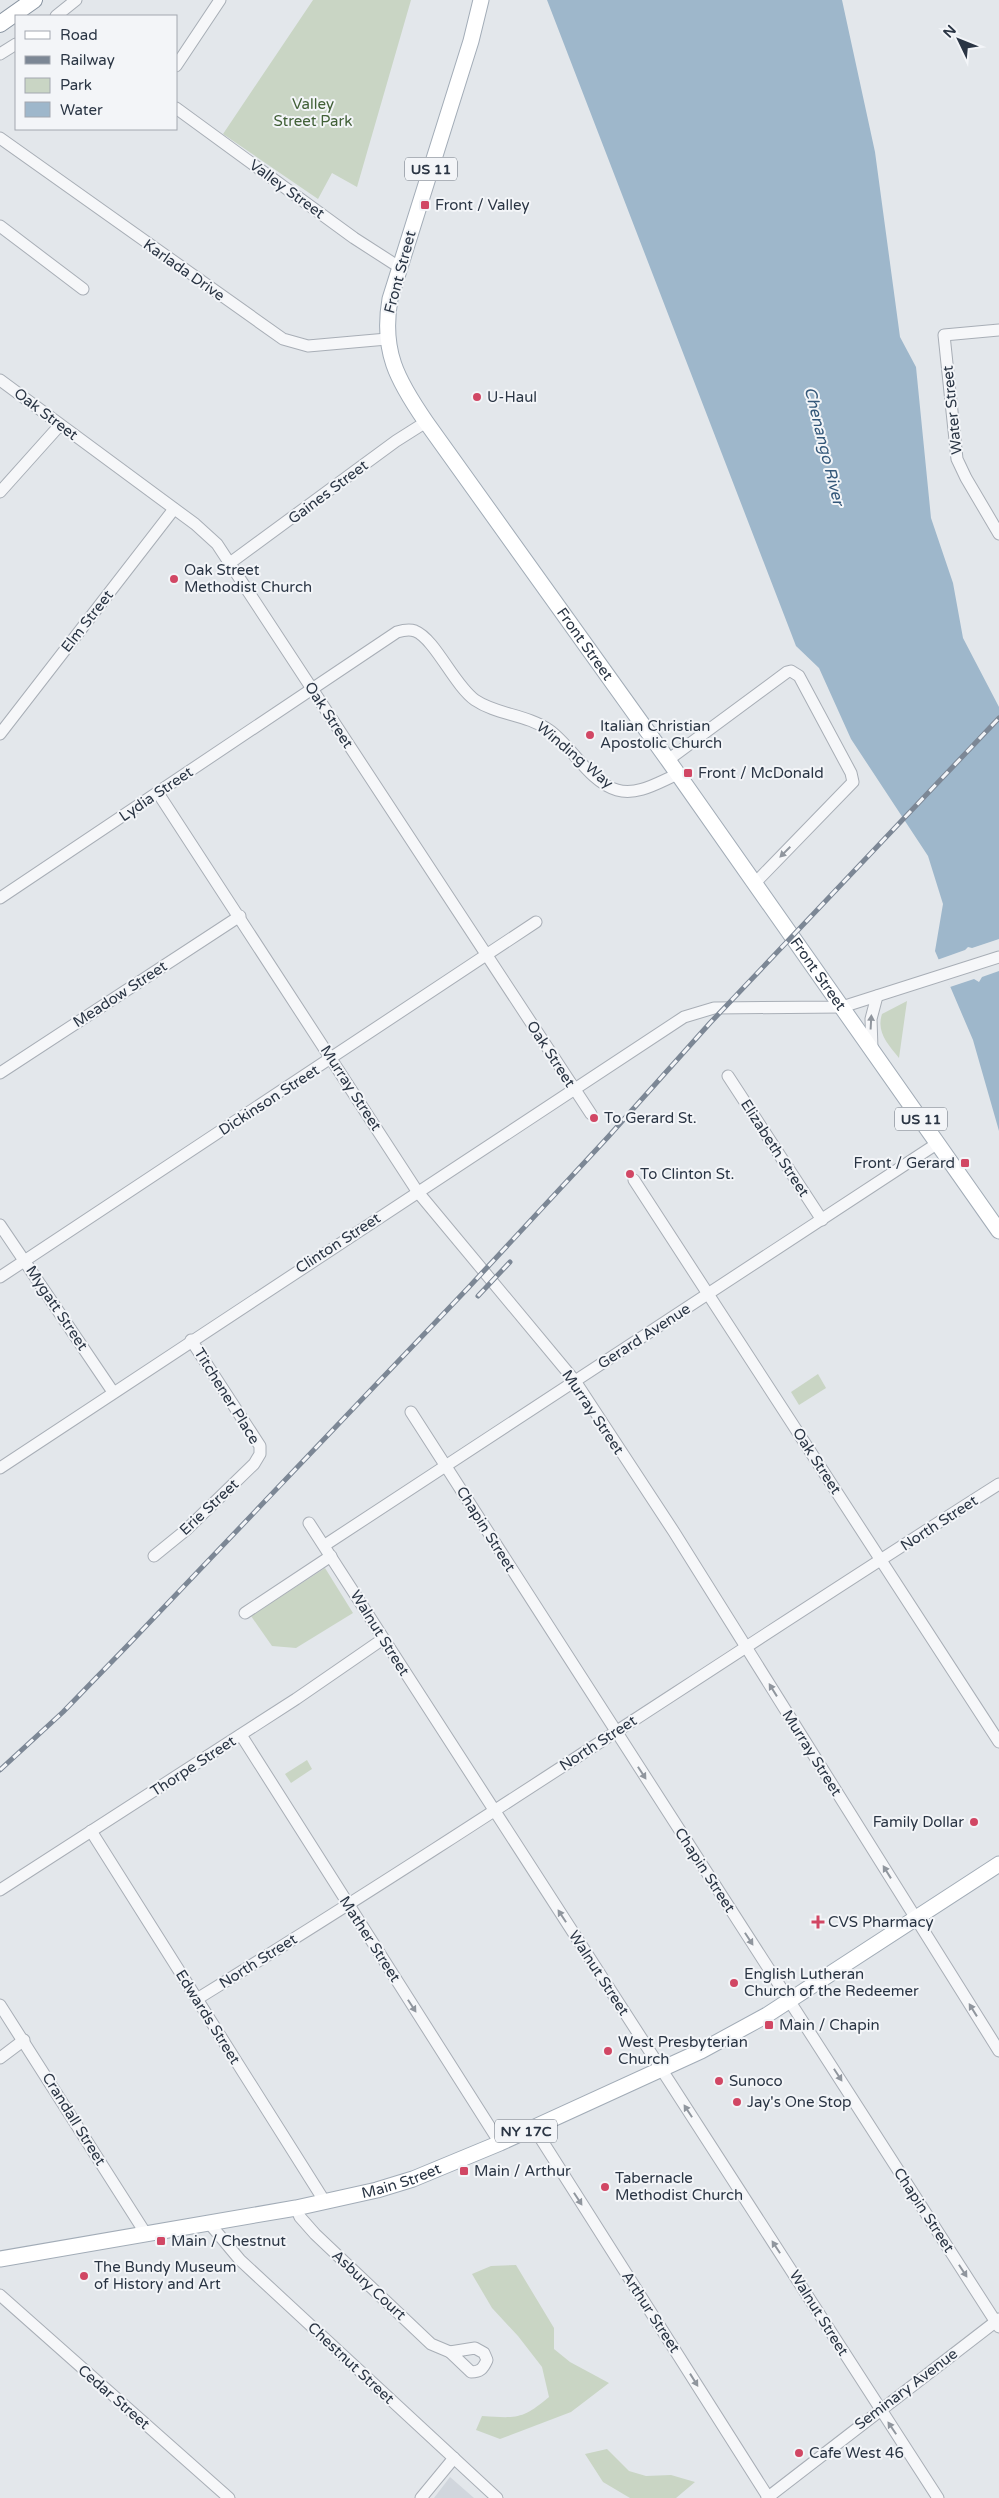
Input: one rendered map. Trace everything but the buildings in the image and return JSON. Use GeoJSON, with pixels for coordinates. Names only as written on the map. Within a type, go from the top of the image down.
{"type":"FeatureCollection","features":[{"type":"Feature","properties":{"kind":"highway"},"geometry":{"type":"LineString","coordinates":[[0,24],[34,0]]}},
{"type":"Feature","properties":{"kind":"main road","name":"Front Street"},"geometry":{"type":"LineString","coordinates":[[481,0],[471,41],[389,306],[387,339],[391,360],[400,383],[755,882],[999,1231]]}},
{"type":"Feature","properties":{"kind":"main road","name":"Main Street"},"geometry":{"type":"LineString","coordinates":[[0,2259],[296,2208],[413,2179],[534,2128],[701,2051],[790,2000],[999,1864]]}},
{"type":"Feature","properties":{"kind":"street"},"geometry":{"type":"LineString","coordinates":[[57,15],[76,0]]}},
{"type":"Feature","properties":{"kind":"street"},"geometry":{"type":"LineString","coordinates":[[178,63],[220,0]]}},
{"type":"Feature","properties":{"kind":"street"},"geometry":{"type":"LineString","coordinates":[[0,54],[15,45]]}},
{"type":"Feature","properties":{"kind":"street","name":"Valley Street"},"geometry":{"type":"LineString","coordinates":[[178,109],[354,238],[400,266]]}},
{"type":"Feature","properties":{"kind":"street","name":"Karlada Drive"},"geometry":{"type":"LineString","coordinates":[[0,138],[283,339],[308,346],[387,339]]}},
{"type":"Feature","properties":{"kind":"street"},"geometry":{"type":"LineString","coordinates":[[0,226],[83,289]]}},
{"type":"Feature","properties":{"kind":"street","name":"Water Street"},"geometry":{"type":"LineString","coordinates":[[999,330],[944,335],[957,459],[999,534]]}},
{"type":"Feature","properties":{"kind":"street","name":"Oak Street"},"geometry":{"type":"LineString","coordinates":[[0,380],[174,509],[217,544],[591,1114]]}},
{"type":"Feature","properties":{"kind":"street","name":"Gaines Street"},"geometry":{"type":"LineString","coordinates":[[230,563],[396,441],[426,422]]}},
{"type":"Feature","properties":{"kind":"street"},"geometry":{"type":"LineString","coordinates":[[0,492],[60,425]]}},
{"type":"Feature","properties":{"kind":"street","name":"Elm Street"},"geometry":{"type":"LineString","coordinates":[[0,734],[174,509]]}},
{"type":"Feature","properties":{"kind":"street","name":"Winding Way"},"geometry":{"type":"LineString","coordinates":[[312,689],[397,632],[408,629],[417,632],[426,640],[459,684],[475,700],[531,719],[550,730],[607,786],[629,792],[645,788],[678,774]]}},
{"type":"Feature","properties":{"kind":"street"},"geometry":{"type":"LineString","coordinates":[[668,760],[787,672],[791,671],[799,676],[851,773],[852,782],[755,882]]}},
{"type":"Feature","properties":{"kind":"street","name":"Lydia Street"},"geometry":{"type":"LineString","coordinates":[[0,898],[312,689]]}},
{"type":"Feature","properties":{"kind":"street","name":"Murray Street"},"geometry":{"type":"LineString","coordinates":[[158,793],[333,1058],[418,1191],[574,1381],[674,1532],[999,2051]]}},
{"type":"Feature","properties":{"kind":"street","name":"Meadow Street"},"geometry":{"type":"LineString","coordinates":[[0,1073],[240,916]]}},
{"type":"Feature","properties":{"kind":"street","name":"Dickinson Street"},"geometry":{"type":"LineString","coordinates":[[0,1277],[536,922]]}},
{"type":"Feature","properties":{"kind":"street","name":"Clinton Street"},"geometry":{"type":"LineString","coordinates":[[0,1468],[676,1021],[700,1011],[714,1008],[842,1007],[999,957]]}},
{"type":"Feature","properties":{"kind":"street"},"geometry":{"type":"LineString","coordinates":[[872,1049],[871,1019],[877,996]]}},
{"type":"Feature","properties":{"kind":"street","name":"Elizabeth Street"},"geometry":{"type":"LineString","coordinates":[[728,1076],[822,1220]]}},
{"type":"Feature","properties":{"kind":"street","name":"Gerard Avenue"},"geometry":{"type":"LineString","coordinates":[[324,1545],[446,1467],[938,1143]]}},
{"type":"Feature","properties":{"kind":"street","name":"Oak Street"},"geometry":{"type":"LineString","coordinates":[[634,1180],[999,1742]]}},
{"type":"Feature","properties":{"kind":"street","name":"Mygatt Street"},"geometry":{"type":"LineString","coordinates":[[0,1225],[113,1392]]}},
{"type":"Feature","properties":{"kind":"street","name":"Titchener Place"},"geometry":{"type":"LineString","coordinates":[[191,1340],[260,1446],[260,1454]]}},
{"type":"Feature","properties":{"kind":"street","name":"Chapin Street"},"geometry":{"type":"LineString","coordinates":[[411,1412],[615,1732],[998,2322]]}},
{"type":"Feature","properties":{"kind":"street","name":"Erie Street"},"geometry":{"type":"LineString","coordinates":[[154,1556],[186,1530],[254,1464],[260,1454]]}},
{"type":"Feature","properties":{"kind":"street","name":"North Street"},"geometry":{"type":"LineString","coordinates":[[196,1999],[348,1906],[493,1810],[999,1484]]}},
{"type":"Feature","properties":{"kind":"street","name":"Walnut Street"},"geometry":{"type":"LineString","coordinates":[[309,1523],[938,2498]]}},
{"type":"Feature","properties":{"kind":"street"},"geometry":{"type":"LineString","coordinates":[[245,1614],[331,1556]]}},
{"type":"Feature","properties":{"kind":"street","name":"Thorpe Street"},"geometry":{"type":"LineString","coordinates":[[0,1890],[383,1639]]}},
{"type":"Feature","properties":{"kind":"street","name":"Mather Street"},"geometry":{"type":"LineString","coordinates":[[240,1734],[500,2143]]}},
{"type":"Feature","properties":{"kind":"street","name":"Edwards Street"},"geometry":{"type":"LineString","coordinates":[[91,1832],[325,2202]]}},
{"type":"Feature","properties":{"kind":"street","name":"Crandall Street"},"geometry":{"type":"LineString","coordinates":[[0,2005],[146,2234]]}},
{"type":"Feature","properties":{"kind":"street"},"geometry":{"type":"LineString","coordinates":[[0,2058],[24,2040]]}},
{"type":"Feature","properties":{"kind":"street","name":"Arthur Street"},"geometry":{"type":"LineString","coordinates":[[534,2128],[768,2497]]}},
{"type":"Feature","properties":{"kind":"street","name":"Asbury Court"},"geometry":{"type":"LineString","coordinates":[[296,2208],[300,2217],[315,2234],[431,2344],[450,2352]]}},
{"type":"Feature","properties":{"kind":"street","name":"Chestnut Street"},"geometry":{"type":"LineString","coordinates":[[209,2223],[240,2260],[497,2498]]}},
{"type":"Feature","properties":{"kind":"street","name":"Cedar Street"},"geometry":{"type":"LineString","coordinates":[[0,2294],[229,2498]]}},
{"type":"Feature","properties":{"kind":"street","name":"Seminary Avenue"},"geometry":{"type":"LineString","coordinates":[[768,2497],[879,2409],[998,2322]]}},
{"type":"Feature","properties":{"kind":"street"},"geometry":{"type":"LineString","coordinates":[[421,2498],[454,2458]]}},
{"type":"Feature","properties":{"kind":"shaded area"},"geometry":{"type":"Polygon","coordinates":[[[450,2477],[474,2498],[434,2498],[450,2477]]]}},
{"type":"Feature","properties":{"kind":"green space","name":"Valley Street Park"},"geometry":{"type":"Polygon","coordinates":[[[313,0],[411,0],[357,187],[332,173],[318,199],[223,134],[313,0]]]}},
{"type":"Feature","properties":{"kind":"green space"},"geometry":{"type":"Polygon","coordinates":[[[907,1001],[899,1058],[884,1038],[881,1020],[882,1014],[907,1001]]]}},
{"type":"Feature","properties":{"kind":"green space"},"geometry":{"type":"Polygon","coordinates":[[[818,1374],[826,1388],[799,1405],[791,1392],[818,1374]]]}},
{"type":"Feature","properties":{"kind":"green space"},"geometry":{"type":"Polygon","coordinates":[[[325,1568],[353,1613],[296,1648],[272,1646],[251,1616],[325,1568]]]}},
{"type":"Feature","properties":{"kind":"green space"},"geometry":{"type":"Polygon","coordinates":[[[307,1760],[312,1769],[291,1783],[285,1774],[307,1760]]]}},
{"type":"Feature","properties":{"kind":"green space"},"geometry":{"type":"Polygon","coordinates":[[[516,2265],[554,2328],[554,2349],[570,2362],[609,2383],[571,2412],[500,2439],[476,2430],[482,2416],[518,2416],[532,2410],[549,2397],[542,2367],[518,2336],[492,2308],[472,2274],[491,2266],[516,2265]]]}},
{"type":"Feature","properties":{"kind":"green space"},"geometry":{"type":"Polygon","coordinates":[[[607,2449],[629,2471],[646,2476],[671,2475],[695,2482],[676,2498],[630,2498],[603,2482],[585,2454],[607,2449]]]}},
{"type":"Feature","properties":{"kind":"water","name":"Chenango River"},"geometry":{"type":"Polygon","coordinates":[[[547,0],[842,0],[875,152],[900,337],[916,367],[931,518],[953,583],[963,638],[999,707],[999,1131],[973,1040],[935,951],[943,904],[928,856],[851,739],[819,668],[796,646],[547,0]]]}},
{"type":"Feature","properties":{"kind":"pier"},"geometry":{"type":"Polygon","coordinates":[[[999,939],[999,971],[982,977],[979,982],[974,979],[950,987],[937,960],[965,950],[968,947],[972,948],[999,939]]]}},
{"type":"Feature","properties":{"kind":"railway"},"geometry":{"type":"LineString","coordinates":[[0,1770],[63,1712],[469,1287],[608,1137],[710,1023],[999,718]]}},
{"type":"Feature","properties":{"kind":"railway"},"geometry":{"type":"LineString","coordinates":[[478,1296],[510,1262]]}},
{"type":"Feature","properties":{"kind":"place","name":"Front / Valley"},"geometry":{"type":"Point","coordinates":[425,205]}},
{"type":"Feature","properties":{"kind":"place","name":"U-Haul"},"geometry":{"type":"Point","coordinates":[477,397]}},
{"type":"Feature","properties":{"kind":"place","name":"Oak Street Methodist Church"},"geometry":{"type":"Point","coordinates":[174,579]}},
{"type":"Feature","properties":{"kind":"place","name":"Italian Christian Apostolic Church"},"geometry":{"type":"Point","coordinates":[590,735]}},
{"type":"Feature","properties":{"kind":"place","name":"Front / McDonald"},"geometry":{"type":"Point","coordinates":[688,773]}},
{"type":"Feature","properties":{"kind":"place","name":"To Gerard St."},"geometry":{"type":"Point","coordinates":[594,1118]}},
{"type":"Feature","properties":{"kind":"place","name":"Front / Gerard"},"geometry":{"type":"Point","coordinates":[965,1163]}},
{"type":"Feature","properties":{"kind":"place","name":"To Clinton St."},"geometry":{"type":"Point","coordinates":[630,1174]}},
{"type":"Feature","properties":{"kind":"place","name":"Family Dollar"},"geometry":{"type":"Point","coordinates":[974,1822]}},
{"type":"Feature","properties":{"kind":"place","name":"CVS Pharmacy"},"geometry":{"type":"Point","coordinates":[818,1922]}},
{"type":"Feature","properties":{"kind":"place","name":"English Lutheran Church of the Redeemer"},"geometry":{"type":"Point","coordinates":[734,1983]}},
{"type":"Feature","properties":{"kind":"place","name":"Main / Chapin"},"geometry":{"type":"Point","coordinates":[769,2025]}},
{"type":"Feature","properties":{"kind":"place","name":"West Presbyterian Church"},"geometry":{"type":"Point","coordinates":[608,2051]}},
{"type":"Feature","properties":{"kind":"place","name":"Sunoco"},"geometry":{"type":"Point","coordinates":[719,2081]}},
{"type":"Feature","properties":{"kind":"place","name":"Jay's One Stop"},"geometry":{"type":"Point","coordinates":[737,2102]}},
{"type":"Feature","properties":{"kind":"place","name":"Main / Arthur"},"geometry":{"type":"Point","coordinates":[464,2171]}},
{"type":"Feature","properties":{"kind":"place","name":"Tabernacle Methodist Church"},"geometry":{"type":"Point","coordinates":[605,2187]}},
{"type":"Feature","properties":{"kind":"place","name":"Main / Chestnut"},"geometry":{"type":"Point","coordinates":[161,2241]}},
{"type":"Feature","properties":{"kind":"place","name":"The Bundy Museum of History and Art"},"geometry":{"type":"Point","coordinates":[84,2276]}},
{"type":"Feature","properties":{"kind":"place","name":"Cafe West 46"},"geometry":{"type":"Point","coordinates":[799,2453]}}]}
